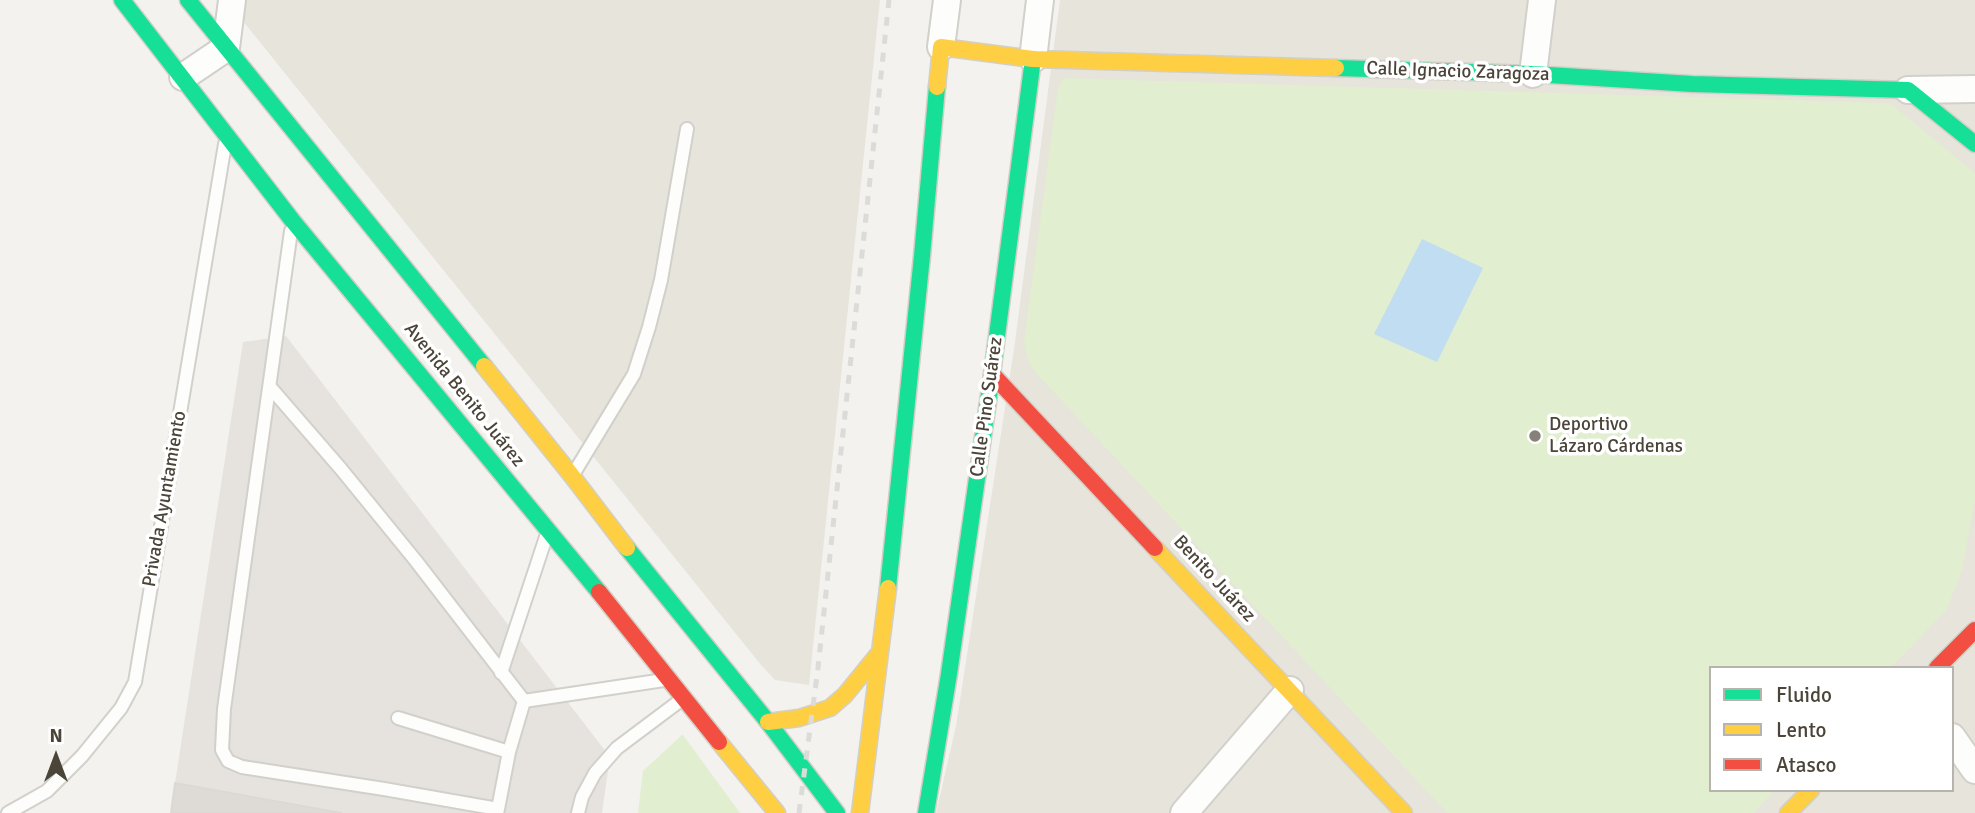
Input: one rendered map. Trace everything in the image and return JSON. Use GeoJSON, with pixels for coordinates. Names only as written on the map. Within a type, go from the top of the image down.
{"type":"FeatureCollection","features":[{"type":"Feature","properties":{"kind":"main road","name":"Avenida Benito Juárez"},"geometry":{"type":"LineString","coordinates":[[122,0],[292,220],[777,813]]}},
{"type":"Feature","properties":{"kind":"main road","name":"Avenida Benito Juárez"},"geometry":{"type":"LineString","coordinates":[[188,0],[572,476],[837,813]]}},
{"type":"Feature","properties":{"kind":"main road","name":"Calle Ignacio Zaragoza"},"geometry":{"type":"LineString","coordinates":[[942,47],[1032,59],[1533,74],[1692,84],[1908,90]]}},
{"type":"Feature","properties":{"kind":"main road"},"geometry":{"type":"LineString","coordinates":[[860,813],[881,651],[942,47]]}},
{"type":"Feature","properties":{"kind":"main road","name":"Calle Pino Suárez"},"geometry":{"type":"LineString","coordinates":[[926,813],[992,374],[1032,59]]}},
{"type":"Feature","properties":{"kind":"main road"},"geometry":{"type":"LineString","coordinates":[[1908,90],[1975,144]]}},
{"type":"Feature","properties":{"kind":"main road","name":"Benito Juárez"},"geometry":{"type":"LineString","coordinates":[[992,374],[1404,813]]}},
{"type":"Feature","properties":{"kind":"main road"},"geometry":{"type":"LineString","coordinates":[[1939,666],[1975,630]]}},
{"type":"Feature","properties":{"kind":"main road"},"geometry":{"type":"LineString","coordinates":[[768,722],[799,718],[830,708],[845,695],[881,651]]}},
{"type":"Feature","properties":{"kind":"main road"},"geometry":{"type":"LineString","coordinates":[[1788,813],[1809,792]]}},
{"type":"Feature","properties":{"kind":"street"},"geometry":{"type":"LineString","coordinates":[[183,77],[226,48],[232,0]]}},
{"type":"Feature","properties":{"kind":"street"},"geometry":{"type":"LineString","coordinates":[[942,47],[947,0]]}},
{"type":"Feature","properties":{"kind":"street","name":"Calle Pino Suárez"},"geometry":{"type":"LineString","coordinates":[[1032,59],[1040,0]]}},
{"type":"Feature","properties":{"kind":"street"},"geometry":{"type":"LineString","coordinates":[[1533,74],[1542,0]]}},
{"type":"Feature","properties":{"kind":"street","name":"Calle Ignacio Zaragoza"},"geometry":{"type":"LineString","coordinates":[[1908,90],[1975,89]]}},
{"type":"Feature","properties":{"kind":"street"},"geometry":{"type":"LineString","coordinates":[[1184,813],[1290,690]]}},
{"type":"Feature","properties":{"kind":"street"},"geometry":{"type":"LineString","coordinates":[[1954,740],[1975,770]]}},
{"type":"Feature","properties":{"kind":"lane"},"geometry":{"type":"LineString","coordinates":[[572,476],[634,374],[661,280],[687,129]]}},
{"type":"Feature","properties":{"kind":"lane","name":"Privada Ayuntamiento"},"geometry":{"type":"LineString","coordinates":[[8,813],[47,791],[82,756],[121,708],[135,682],[227,134]]}},
{"type":"Feature","properties":{"kind":"lane"},"geometry":{"type":"LineString","coordinates":[[292,220],[224,709],[222,750],[228,761],[242,767],[384,789],[497,811],[509,752],[524,701]]}},
{"type":"Feature","properties":{"kind":"lane"},"geometry":{"type":"LineString","coordinates":[[270,387],[416,561],[524,701]]}},
{"type":"Feature","properties":{"kind":"lane"},"geometry":{"type":"LineString","coordinates":[[501,673],[548,530]]}},
{"type":"Feature","properties":{"kind":"lane"},"geometry":{"type":"LineString","coordinates":[[524,701],[669,679]]}},
{"type":"Feature","properties":{"kind":"lane"},"geometry":{"type":"LineString","coordinates":[[578,813],[582,797],[595,773],[617,748],[684,698]]}},
{"type":"Feature","properties":{"kind":"lane"},"geometry":{"type":"LineString","coordinates":[[398,718],[509,752]]}},
{"type":"Feature","properties":{"kind":"shaded area"},"geometry":{"type":"Polygon","coordinates":[[[226,0],[880,0],[809,685],[775,680],[761,665],[226,0]]]}},
{"type":"Feature","properties":{"kind":"shaded area","name":"Deportivo Lázaro Cárdenas"},"geometry":{"type":"Polygon","coordinates":[[[1060,0],[1975,0],[1975,813],[936,813],[956,726],[1014,349],[1060,0]]]}},
{"type":"Feature","properties":{"kind":"shaded area"},"geometry":{"type":"Polygon","coordinates":[[[286,336],[610,757],[602,813],[341,813],[175,783],[243,342],[286,336]]]}},
{"type":"Feature","properties":{"kind":"green space","name":"Deportivo Lázaro Cárdenas"},"geometry":{"type":"Polygon","coordinates":[[[1063,78],[1890,103],[1975,173],[1975,501],[1962,570],[1947,609],[1893,666],[1709,666],[1709,792],[1773,792],[1754,813],[1447,813],[1029,363],[1024,341],[1058,88],[1063,78]]]}},
{"type":"Feature","properties":{"kind":"green space"},"geometry":{"type":"Polygon","coordinates":[[[682,735],[740,813],[638,813],[643,771],[682,735]]]}},
{"type":"Feature","properties":{"kind":"water"},"geometry":{"type":"Polygon","coordinates":[[[1422,239],[1483,268],[1437,362],[1374,334],[1422,239]]]}},
{"type":"Feature","properties":{"kind":"building"},"geometry":{"type":"Polygon","coordinates":[[[175,783],[341,813],[171,813],[175,783]]]}},
{"type":"Feature","properties":{"kind":"railway"},"geometry":{"type":"LineString","coordinates":[[799,813],[818,668],[889,0]]}},
{"type":"Feature","properties":{"kind":"traffic: fast"},"geometry":{"type":"LineString","coordinates":[[122,0],[292,220],[599,592]]}},
{"type":"Feature","properties":{"kind":"traffic: fast"},"geometry":{"type":"LineString","coordinates":[[188,0],[484,366]]}},
{"type":"Feature","properties":{"kind":"traffic: fast"},"geometry":{"type":"LineString","coordinates":[[926,813],[992,374],[1033,59]]}},
{"type":"Feature","properties":{"kind":"traffic: fast"},"geometry":{"type":"LineString","coordinates":[[1336,68],[1533,74],[1692,84],[1908,90],[1975,144]]}},
{"type":"Feature","properties":{"kind":"traffic: fast"},"geometry":{"type":"LineString","coordinates":[[888,588],[937,87]]}},
{"type":"Feature","properties":{"kind":"traffic: fast"},"geometry":{"type":"LineString","coordinates":[[627,548],[768,722],[837,813]]}},
{"type":"Feature","properties":{"kind":"traffic: slow"},"geometry":{"type":"LineString","coordinates":[[937,87],[941,47],[1033,59],[1336,68]]}},
{"type":"Feature","properties":{"kind":"traffic: slow"},"geometry":{"type":"LineString","coordinates":[[484,366],[627,548]]}},
{"type":"Feature","properties":{"kind":"traffic: slow"},"geometry":{"type":"LineString","coordinates":[[1155,548],[1404,813]]}},
{"type":"Feature","properties":{"kind":"traffic: slow"},"geometry":{"type":"LineString","coordinates":[[860,813],[888,588]]}},
{"type":"Feature","properties":{"kind":"traffic: slow"},"geometry":{"type":"LineString","coordinates":[[768,722],[799,718],[830,708],[845,695],[880,652]]}},
{"type":"Feature","properties":{"kind":"traffic: slow"},"geometry":{"type":"LineString","coordinates":[[719,742],[777,813]]}},
{"type":"Feature","properties":{"kind":"traffic: slow"},"geometry":{"type":"LineString","coordinates":[[1788,813],[1809,792]]}},
{"type":"Feature","properties":{"kind":"traffic: jam"},"geometry":{"type":"LineString","coordinates":[[992,374],[1155,548]]}},
{"type":"Feature","properties":{"kind":"traffic: jam"},"geometry":{"type":"LineString","coordinates":[[599,592],[719,742]]}},
{"type":"Feature","properties":{"kind":"traffic: jam"},"geometry":{"type":"LineString","coordinates":[[1939,666],[1975,630]]}},
{"type":"Feature","properties":{"kind":"place","name":"Deportivo Lázaro Cárdenas"},"geometry":{"type":"Point","coordinates":[1535,436]}}]}
